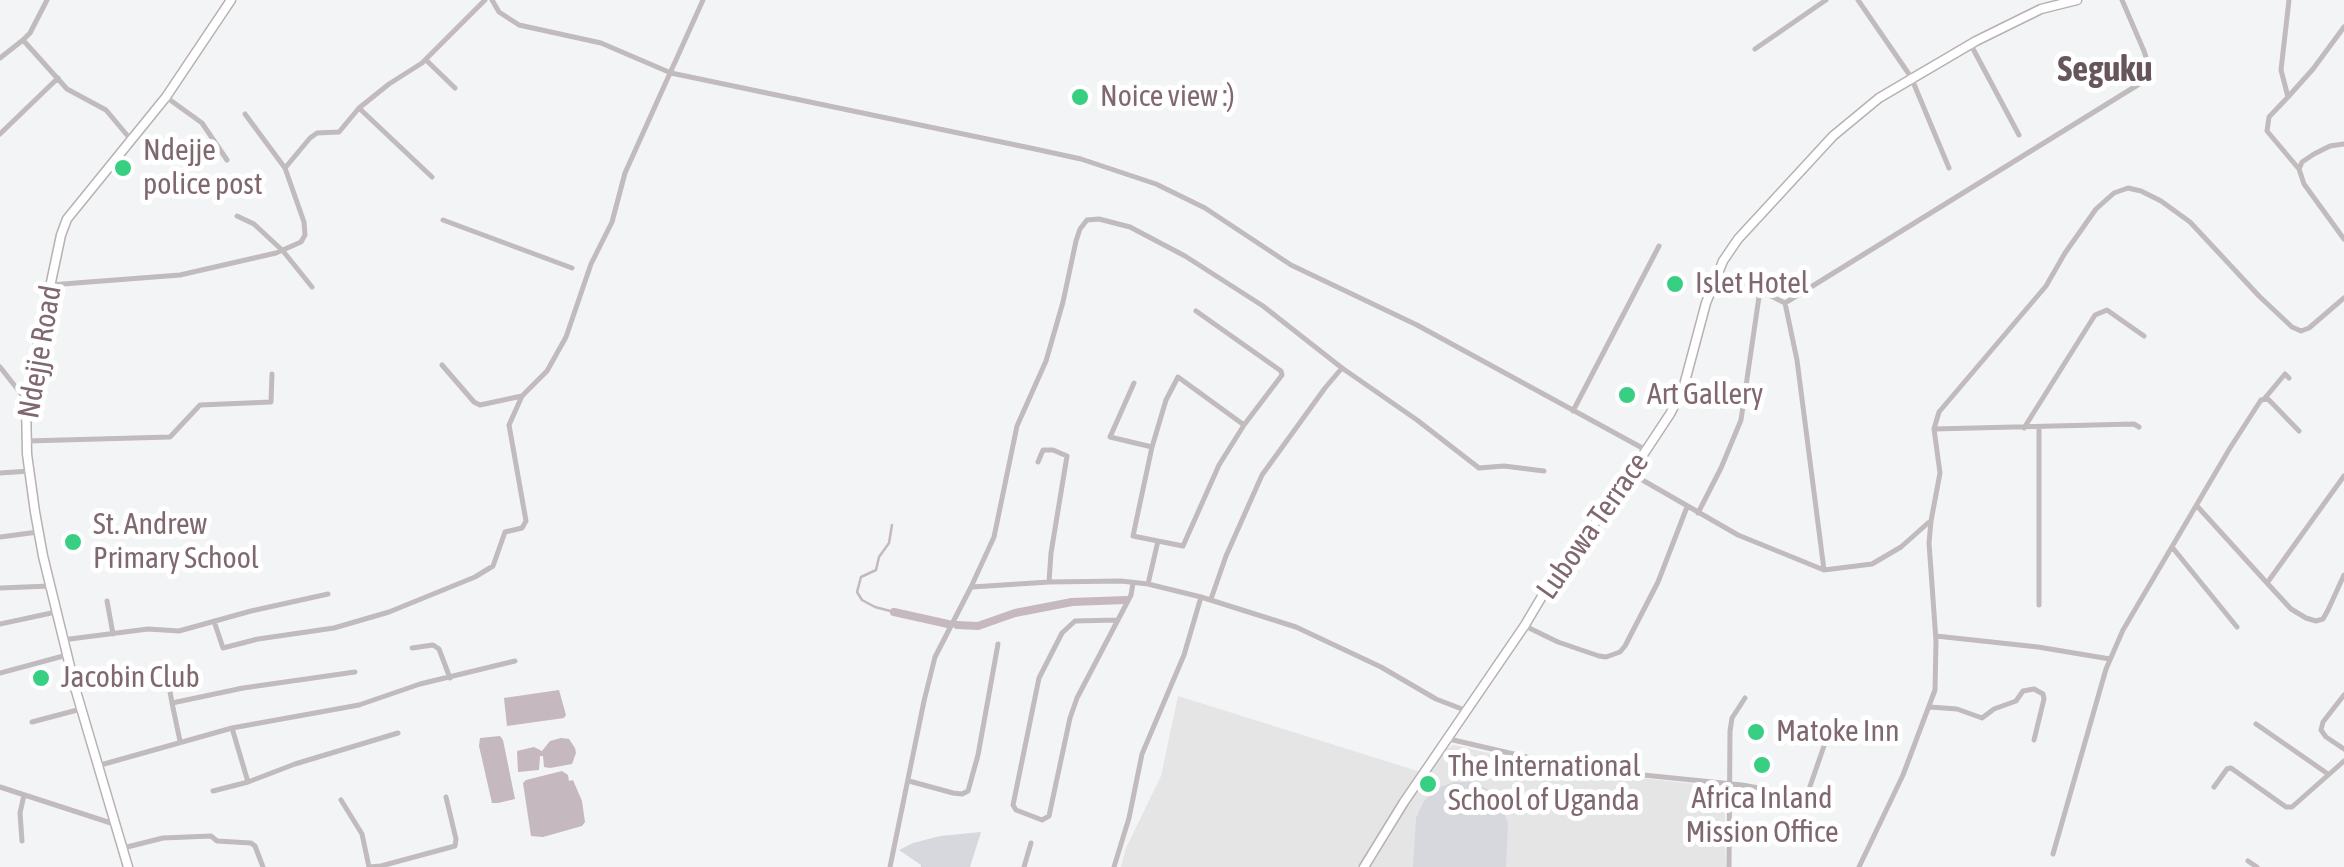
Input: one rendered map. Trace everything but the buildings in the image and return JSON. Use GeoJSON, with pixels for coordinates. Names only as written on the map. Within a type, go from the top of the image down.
{"type":"FeatureCollection","features":[{"type":"Feature","properties":{"kind":"street"},"geometry":{"type":"LineString","coordinates":[[0,58],[30,33],[47,0]]}},
{"type":"Feature","properties":{"kind":"street","name":"Ndejje Road"},"geometry":{"type":"LineString","coordinates":[[128,867],[62,640],[38,532],[26,441],[26,400],[68,218],[166,97],[231,0]]}},
{"type":"Feature","properties":{"kind":"street"},"geometry":{"type":"LineString","coordinates":[[285,168],[310,138],[317,133],[338,132],[359,108],[426,60],[489,0],[519,25],[601,43],[672,72],[1035,148],[1156,184],[1204,208],[1291,264],[1417,325],[1646,450]]}},
{"type":"Feature","properties":{"kind":"street"},"geometry":{"type":"LineString","coordinates":[[214,621],[221,646],[226,648],[258,638],[334,628],[390,612],[490,568],[504,532],[522,528],[526,521],[509,425],[522,396],[547,371],[566,337],[645,126],[703,0]]}},
{"type":"Feature","properties":{"kind":"street"},"geometry":{"type":"LineString","coordinates":[[1755,49],[1826,0]]}},
{"type":"Feature","properties":{"kind":"street"},"geometry":{"type":"LineString","coordinates":[[1858,0],[1911,77],[1949,168]]}},
{"type":"Feature","properties":{"kind":"street","name":"Lubowa Terrace"},"geometry":{"type":"LineString","coordinates":[[1364,867],[1571,555],[1631,473],[1682,390],[1706,303],[1738,240],[1833,136],[1864,109],[1970,44],[2041,9],[2077,0]]}},
{"type":"Feature","properties":{"kind":"street"},"geometry":{"type":"LineString","coordinates":[[1785,303],[2149,78],[2144,50],[2122,0]]}},
{"type":"Feature","properties":{"kind":"street"},"geometry":{"type":"LineString","coordinates":[[2288,97],[2281,70],[2289,0]]}},
{"type":"Feature","properties":{"kind":"street"},"geometry":{"type":"LineString","coordinates":[[2344,27],[2313,69],[2269,117],[2267,131],[2299,168],[2304,184],[2344,239]]}},
{"type":"Feature","properties":{"kind":"street"},"geometry":{"type":"LineString","coordinates":[[22,40],[71,91],[106,110],[132,140]]}},
{"type":"Feature","properties":{"kind":"street"},"geometry":{"type":"LineString","coordinates":[[1970,44],[2019,135]]}},
{"type":"Feature","properties":{"kind":"street"},"geometry":{"type":"LineString","coordinates":[[426,60],[455,88]]}},
{"type":"Feature","properties":{"kind":"street"},"geometry":{"type":"LineString","coordinates":[[0,134],[58,78]]}},
{"type":"Feature","properties":{"kind":"street"},"geometry":{"type":"LineString","coordinates":[[166,97],[202,123],[227,160]]}},
{"type":"Feature","properties":{"kind":"street"},"geometry":{"type":"LineString","coordinates":[[359,108],[432,176]]}},
{"type":"Feature","properties":{"kind":"street"},"geometry":{"type":"LineString","coordinates":[[50,285],[180,276],[283,251],[300,242],[305,230],[285,168],[245,114]]}},
{"type":"Feature","properties":{"kind":"street"},"geometry":{"type":"LineString","coordinates":[[2299,168],[2314,154],[2344,144]]}},
{"type":"Feature","properties":{"kind":"street"},"geometry":{"type":"LineString","coordinates":[[1859,867],[1895,793],[1930,707],[1936,680],[1930,566],[1931,522],[1940,473],[1934,429],[1943,405],[2046,286],[2096,208],[2122,189],[2149,194],[2207,239],[2292,328],[2309,328],[2344,298]]}},
{"type":"Feature","properties":{"kind":"street"},"geometry":{"type":"LineString","coordinates":[[237,216],[254,224],[283,251],[312,287]]}},
{"type":"Feature","properties":{"kind":"street"},"geometry":{"type":"LineString","coordinates":[[890,867],[935,658],[994,537],[1016,426],[1046,361],[1080,228],[1087,220],[1099,218],[1156,239],[1263,306],[1479,468],[1504,466],[1544,471]]}},
{"type":"Feature","properties":{"kind":"street"},"geometry":{"type":"LineString","coordinates":[[443,220],[572,268]]}},
{"type":"Feature","properties":{"kind":"street"},"geometry":{"type":"LineString","coordinates":[[1574,411],[1658,246]]}},
{"type":"Feature","properties":{"kind":"street"},"geometry":{"type":"LineString","coordinates":[[1714,282],[1751,286],[1785,303]]}},
{"type":"Feature","properties":{"kind":"street"},"geometry":{"type":"LineString","coordinates":[[1698,513],[1740,420],[1760,290]]}},
{"type":"Feature","properties":{"kind":"street"},"geometry":{"type":"LineString","coordinates":[[1785,303],[1797,360],[1824,570]]}},
{"type":"Feature","properties":{"kind":"street"},"geometry":{"type":"LineString","coordinates":[[2024,428],[2095,315],[2108,310],[2144,336]]}},
{"type":"Feature","properties":{"kind":"street"},"geometry":{"type":"LineString","coordinates":[[1196,312],[1282,375],[1219,465],[1183,546],[1132,536],[1152,447],[1166,400],[1178,377],[1244,425]]}},
{"type":"Feature","properties":{"kind":"street"},"geometry":{"type":"LineString","coordinates":[[442,365],[480,405],[522,396]]}},
{"type":"Feature","properties":{"kind":"street"},"geometry":{"type":"LineString","coordinates":[[0,368],[26,400]]}},
{"type":"Feature","properties":{"kind":"street"},"geometry":{"type":"LineString","coordinates":[[1212,599],[1226,556],[1262,475],[1342,368]]}},
{"type":"Feature","properties":{"kind":"street"},"geometry":{"type":"LineString","coordinates":[[26,441],[170,438],[200,405],[271,402],[272,374]]}},
{"type":"Feature","properties":{"kind":"street"},"geometry":{"type":"LineString","coordinates":[[2053,854],[2110,659],[2123,630],[2259,403],[2285,374],[2289,378]]}},
{"type":"Feature","properties":{"kind":"street"},"geometry":{"type":"LineString","coordinates":[[1134,383],[1110,437],[1152,447]]}},
{"type":"Feature","properties":{"kind":"street"},"geometry":{"type":"LineString","coordinates":[[2264,398],[2299,431]]}},
{"type":"Feature","properties":{"kind":"street"},"geometry":{"type":"LineString","coordinates":[[1934,429],[2134,424],[2139,427]]}},
{"type":"Feature","properties":{"kind":"street"},"geometry":{"type":"LineString","coordinates":[[2039,427],[2039,606]]}},
{"type":"Feature","properties":{"kind":"street"},"geometry":{"type":"LineString","coordinates":[[1038,462],[1043,450],[1067,456],[1049,582]]}},
{"type":"Feature","properties":{"kind":"street"},"geometry":{"type":"LineString","coordinates":[[0,472],[30,471]]}},
{"type":"Feature","properties":{"kind":"street"},"geometry":{"type":"LineString","coordinates":[[1631,473],[1738,535],[1824,570],[1872,564],[1931,522]]}},
{"type":"Feature","properties":{"kind":"street"},"geometry":{"type":"LineString","coordinates":[[2267,584],[2344,476]]}},
{"type":"Feature","properties":{"kind":"street"},"geometry":{"type":"LineString","coordinates":[[2196,506],[2291,609],[2306,618],[2322,619],[2344,576]]}},
{"type":"Feature","properties":{"kind":"street"},"geometry":{"type":"LineString","coordinates":[[1525,626],[1606,658],[1620,652],[1658,582],[1687,507]]}},
{"type":"Feature","properties":{"kind":"street"},"geometry":{"type":"LineString","coordinates":[[0,537],[38,532]]}},
{"type":"Feature","properties":{"kind":"street"},"geometry":{"type":"LineString","coordinates":[[1148,584],[1158,542]]}},
{"type":"Feature","properties":{"kind":"street"},"geometry":{"type":"LineString","coordinates":[[2172,547],[2237,627]]}},
{"type":"Feature","properties":{"kind":"street"},"geometry":{"type":"LineString","coordinates":[[972,587],[1121,581],[1201,596],[1296,627],[1381,667],[1436,699],[1468,711]]}},
{"type":"Feature","properties":{"kind":"street"},"geometry":{"type":"LineString","coordinates":[[1116,620],[1075,621],[1062,634],[1038,678],[1013,805],[1016,810],[1042,820],[1049,816],[1077,698],[1130,595],[1133,583]]}},
{"type":"Feature","properties":{"kind":"street"},"geometry":{"type":"LineString","coordinates":[[0,588],[50,586]]}},
{"type":"Feature","properties":{"kind":"street"},"geometry":{"type":"LineString","coordinates":[[62,640],[154,628],[180,631],[328,594]]}},
{"type":"Feature","properties":{"kind":"street"},"geometry":{"type":"LineString","coordinates":[[1114,867],[1142,754],[1184,655],[1201,596]]}},
{"type":"Feature","properties":{"kind":"street"},"geometry":{"type":"LineString","coordinates":[[107,601],[113,634]]}},
{"type":"Feature","properties":{"kind":"street"},"geometry":{"type":"LineString","coordinates":[[0,624],[56,612]]}},
{"type":"Feature","properties":{"kind":"street"},"geometry":{"type":"LineString","coordinates":[[1936,636],[2110,659]]}},
{"type":"Feature","properties":{"kind":"street"},"geometry":{"type":"LineString","coordinates":[[908,781],[953,793],[968,791],[998,644]]}},
{"type":"Feature","properties":{"kind":"street"},"geometry":{"type":"LineString","coordinates":[[412,648],[433,645],[439,650],[450,678]]}},
{"type":"Feature","properties":{"kind":"street"},"geometry":{"type":"LineString","coordinates":[[0,672],[68,655]]}},
{"type":"Feature","properties":{"kind":"street"},"geometry":{"type":"LineString","coordinates":[[97,766],[232,728],[359,705],[420,684],[515,662]]}},
{"type":"Feature","properties":{"kind":"street"},"geometry":{"type":"LineString","coordinates":[[172,703],[355,672]]}},
{"type":"Feature","properties":{"kind":"street"},"geometry":{"type":"LineString","coordinates":[[168,680],[180,741]]}},
{"type":"Feature","properties":{"kind":"street"},"geometry":{"type":"LineString","coordinates":[[1930,707],[1957,709],[1982,718],[2016,701],[2024,691],[2034,689],[2044,699],[2034,740]]}},
{"type":"Feature","properties":{"kind":"street"},"geometry":{"type":"LineString","coordinates":[[2344,694],[2322,730],[2344,750]]}},
{"type":"Feature","properties":{"kind":"street"},"geometry":{"type":"LineString","coordinates":[[1729,867],[1730,731],[1732,718],[1745,698]]}},
{"type":"Feature","properties":{"kind":"street"},"geometry":{"type":"LineString","coordinates":[[32,722],[81,709]]}},
{"type":"Feature","properties":{"kind":"street"},"geometry":{"type":"LineString","coordinates":[[2256,724],[2328,774]]}},
{"type":"Feature","properties":{"kind":"street"},"geometry":{"type":"LineString","coordinates":[[232,728],[248,782]]}},
{"type":"Feature","properties":{"kind":"street"},"geometry":{"type":"LineString","coordinates":[[213,790],[398,733]]}},
{"type":"Feature","properties":{"kind":"street"},"geometry":{"type":"LineString","coordinates":[[1449,739],[1574,768],[1729,784],[1796,796],[1807,794],[1825,743]]}},
{"type":"Feature","properties":{"kind":"street"},"geometry":{"type":"LineString","coordinates":[[2214,787],[2226,769],[2231,768],[2288,808],[2344,761]]}},
{"type":"Feature","properties":{"kind":"street"},"geometry":{"type":"LineString","coordinates":[[0,787],[114,824]]}},
{"type":"Feature","properties":{"kind":"street"},"geometry":{"type":"LineString","coordinates":[[22,841],[20,813],[24,795]]}},
{"type":"Feature","properties":{"kind":"street"},"geometry":{"type":"LineString","coordinates":[[341,800],[362,834],[367,867],[455,846],[446,797]]}},
{"type":"Feature","properties":{"kind":"street"},"geometry":{"type":"LineString","coordinates":[[124,848],[163,838],[211,836],[217,842],[251,843],[263,867]]}},
{"type":"Feature","properties":{"kind":"street"},"geometry":{"type":"LineString","coordinates":[[1024,867],[1031,843]]}},
{"type":"Feature","properties":{"kind":"street"},"geometry":{"type":"LineString","coordinates":[[2248,861],[2256,867]]}},
{"type":"Feature","properties":{"kind":"shaded area"},"geometry":{"type":"Polygon","coordinates":[[[559,690],[564,718],[507,726],[504,698],[559,690]]]}},
{"type":"Feature","properties":{"kind":"shaded area","name":"The International School of Uganda"},"geometry":{"type":"Polygon","coordinates":[[[1178,696],[1424,773],[1439,753],[1454,745],[1557,769],[1724,787],[1726,867],[1121,867],[1126,848],[1161,776],[1178,696]]]}},
{"type":"Feature","properties":{"kind":"shaded area"},"geometry":{"type":"Polygon","coordinates":[[[500,736],[515,799],[492,803],[479,746],[480,738],[500,736]]]}},
{"type":"Feature","properties":{"kind":"shaded area"},"geometry":{"type":"Polygon","coordinates":[[[569,739],[575,748],[572,764],[544,767],[540,756],[539,770],[518,772],[517,751],[534,747],[542,751],[550,741],[569,739]]]}},
{"type":"Feature","properties":{"kind":"shaded area"},"geometry":{"type":"Polygon","coordinates":[[[562,771],[569,781],[573,780],[585,822],[543,837],[531,836],[523,783],[562,771]]]}},
{"type":"Feature","properties":{"kind":"shaded area"},"geometry":{"type":"Polygon","coordinates":[[[1454,782],[1472,782],[1489,790],[1501,803],[1508,824],[1506,867],[1413,867],[1416,818],[1424,801],[1437,788],[1454,782]]]}},
{"type":"Feature","properties":{"kind":"shaded area"},"geometry":{"type":"Polygon","coordinates":[[[981,832],[970,867],[921,867],[899,850],[940,836],[981,832]]]}},
{"type":"Feature","properties":{"kind":"waterway"},"geometry":{"type":"LineString","coordinates":[[892,525],[889,543],[876,570],[861,577],[857,592],[862,600],[894,612]]}},
{"type":"Feature","properties":{"kind":"waterway"},"geometry":{"type":"LineString","coordinates":[[957,625],[978,626],[1015,613],[1072,602],[1126,600]]}},
{"type":"Feature","properties":{"kind":"waterway"},"geometry":{"type":"LineString","coordinates":[[894,612],[948,624]]}},
{"type":"Feature","properties":{"kind":"place","name":"Noice view :)"},"geometry":{"type":"Point","coordinates":[1080,97]}},
{"type":"Feature","properties":{"kind":"place","name":"Ndejje police post"},"geometry":{"type":"Point","coordinates":[123,168]}},
{"type":"Feature","properties":{"kind":"place","name":"Islet Hotel"},"geometry":{"type":"Point","coordinates":[1675,284]}},
{"type":"Feature","properties":{"kind":"place","name":"Art Gallery"},"geometry":{"type":"Point","coordinates":[1627,395]}},
{"type":"Feature","properties":{"kind":"place","name":"St. Andrew Primary School"},"geometry":{"type":"Point","coordinates":[73,542]}},
{"type":"Feature","properties":{"kind":"place","name":"Jacobin Club"},"geometry":{"type":"Point","coordinates":[41,678]}},
{"type":"Feature","properties":{"kind":"place","name":"Matoke Inn"},"geometry":{"type":"Point","coordinates":[1756,732]}},
{"type":"Feature","properties":{"kind":"place","name":"Africa Inland Mission Office"},"geometry":{"type":"Point","coordinates":[1762,765]}},
{"type":"Feature","properties":{"kind":"place","name":"The International School of Uganda"},"geometry":{"type":"Point","coordinates":[1428,784]}},
{"type":"Feature","properties":{"kind":"district","name":"Seguku"},"geometry":{"type":"Point","coordinates":[2105,70]}}]}
